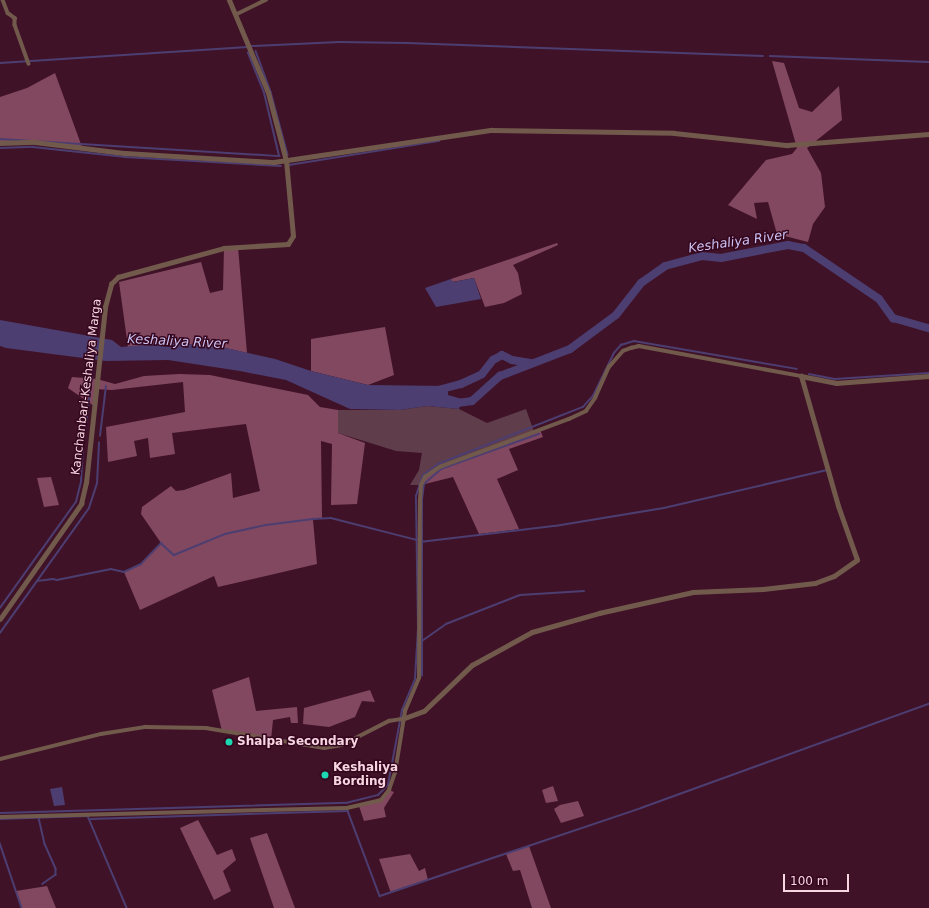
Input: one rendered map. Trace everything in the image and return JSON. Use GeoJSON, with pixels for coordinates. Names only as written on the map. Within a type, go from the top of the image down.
{"type":"FeatureCollection","features":[{"type":"Feature","properties":{"kind":"street"},"geometry":{"type":"LineString","coordinates":[[3,0],[8,12],[15,18],[15,25],[29,64]]}},
{"type":"Feature","properties":{"kind":"street","name":"Kanchanbari-Keshaliya Marga"},"geometry":{"type":"LineString","coordinates":[[0,619],[81,504],[86,483],[95,389],[103,328],[111,284],[118,277],[224,248],[288,244],[293,236],[286,161],[268,93],[237,14],[229,0]]}},
{"type":"Feature","properties":{"kind":"street"},"geometry":{"type":"LineString","coordinates":[[237,14],[266,0]]}},
{"type":"Feature","properties":{"kind":"street"},"geometry":{"type":"LineString","coordinates":[[0,143],[35,142],[124,153],[286,161],[492,130],[674,133],[754,144],[787,145],[929,134]]}},
{"type":"Feature","properties":{"kind":"street"},"geometry":{"type":"LineString","coordinates":[[0,817],[347,808],[381,800],[389,790],[395,773],[401,719],[419,678],[420,500],[421,485],[425,477],[440,467],[569,419],[586,411],[595,398],[610,367],[623,351],[639,346],[836,383],[929,376]]}},
{"type":"Feature","properties":{"kind":"street"},"geometry":{"type":"LineString","coordinates":[[0,759],[101,734],[145,727],[206,728],[324,748],[342,745],[401,719],[424,711],[472,665],[532,632],[599,613],[693,592],[763,590],[815,583],[834,576],[857,560],[836,499],[801,376]]}},
{"type":"Feature","properties":{"kind":"shaded area"},"geometry":{"type":"Polygon","coordinates":[[[772,61],[784,63],[799,108],[812,112],[839,86],[842,120],[807,148],[821,173],[825,207],[813,224],[808,242],[777,234],[768,202],[754,203],[757,219],[728,205],[766,160],[792,154],[797,148],[772,61]]]}},
{"type":"Feature","properties":{"kind":"shaded area"},"geometry":{"type":"Polygon","coordinates":[[[55,73],[82,147],[35,142],[0,143],[0,97],[27,88],[55,73]]]}},
{"type":"Feature","properties":{"kind":"shaded area"},"geometry":{"type":"Polygon","coordinates":[[[557,243],[558,245],[513,265],[518,273],[522,294],[504,303],[485,307],[474,278],[452,282],[451,279],[557,243]]]}},
{"type":"Feature","properties":{"kind":"shaded area"},"geometry":{"type":"Polygon","coordinates":[[[238,247],[247,353],[217,346],[165,343],[128,347],[119,282],[201,262],[210,293],[223,290],[224,248],[238,247]]]}},
{"type":"Feature","properties":{"kind":"shaded area"},"geometry":{"type":"Polygon","coordinates":[[[474,278],[481,299],[436,307],[425,288],[451,279],[453,282],[474,278]]]}},
{"type":"Feature","properties":{"kind":"shaded area"},"geometry":{"type":"Polygon","coordinates":[[[0,320],[112,340],[121,347],[165,343],[217,346],[275,359],[311,371],[368,385],[448,386],[448,395],[462,399],[459,409],[427,406],[400,410],[350,409],[286,380],[240,371],[168,360],[106,361],[6,348],[0,346],[0,320]]]}},
{"type":"Feature","properties":{"kind":"shaded area"},"geometry":{"type":"Polygon","coordinates":[[[385,327],[394,375],[368,385],[311,371],[311,339],[385,327]]]}},
{"type":"Feature","properties":{"kind":"shaded area"},"geometry":{"type":"Polygon","coordinates":[[[179,374],[210,375],[308,395],[320,407],[338,410],[338,433],[365,443],[357,504],[331,505],[332,444],[321,441],[322,518],[313,520],[317,564],[218,587],[214,576],[140,610],[124,572],[141,564],[161,543],[141,514],[142,507],[171,486],[176,491],[184,490],[231,473],[233,498],[260,491],[246,424],[172,433],[175,454],[150,458],[148,438],[134,441],[137,456],[108,462],[106,427],[185,412],[183,382],[112,390],[95,389],[94,406],[68,388],[72,377],[97,379],[115,384],[144,376],[179,374]]]}},
{"type":"Feature","properties":{"kind":"shaded area"},"geometry":{"type":"Polygon","coordinates":[[[427,406],[459,409],[487,423],[526,409],[534,432],[421,485],[410,485],[419,470],[422,453],[396,451],[338,433],[338,410],[400,410],[427,406]]]}},
{"type":"Feature","properties":{"kind":"shaded area"},"geometry":{"type":"Polygon","coordinates":[[[540,430],[543,437],[509,449],[518,470],[497,479],[519,529],[479,534],[453,477],[421,485],[425,477],[440,467],[540,430]]]}},
{"type":"Feature","properties":{"kind":"shaded area"},"geometry":{"type":"Polygon","coordinates":[[[51,477],[59,505],[44,507],[37,478],[51,477]]]}},
{"type":"Feature","properties":{"kind":"shaded area"},"geometry":{"type":"Polygon","coordinates":[[[249,677],[256,711],[297,707],[298,723],[291,723],[290,717],[273,720],[271,740],[222,731],[212,690],[249,677]]]}},
{"type":"Feature","properties":{"kind":"shaded area"},"geometry":{"type":"Polygon","coordinates":[[[370,690],[375,702],[362,701],[355,717],[329,727],[303,724],[304,708],[370,690]]]}},
{"type":"Feature","properties":{"kind":"shaded area"},"geometry":{"type":"Polygon","coordinates":[[[553,786],[558,801],[546,803],[542,790],[553,786]]]}},
{"type":"Feature","properties":{"kind":"shaded area"},"geometry":{"type":"Polygon","coordinates":[[[62,787],[65,805],[54,806],[50,789],[62,787]]]}},
{"type":"Feature","properties":{"kind":"shaded area"},"geometry":{"type":"Polygon","coordinates":[[[389,790],[394,792],[384,808],[386,817],[364,821],[359,806],[381,800],[389,790]]]}},
{"type":"Feature","properties":{"kind":"shaded area"},"geometry":{"type":"Polygon","coordinates":[[[578,801],[584,816],[561,823],[554,809],[560,805],[578,801]]]}},
{"type":"Feature","properties":{"kind":"shaded area"},"geometry":{"type":"Polygon","coordinates":[[[198,820],[217,855],[232,849],[236,860],[223,871],[231,891],[214,900],[180,828],[198,820]]]}},
{"type":"Feature","properties":{"kind":"shaded area"},"geometry":{"type":"Polygon","coordinates":[[[267,833],[295,908],[274,908],[250,838],[267,833]]]}},
{"type":"Feature","properties":{"kind":"shaded area"},"geometry":{"type":"Polygon","coordinates":[[[529,846],[551,908],[532,908],[520,870],[513,871],[506,854],[529,846]]]}},
{"type":"Feature","properties":{"kind":"shaded area"},"geometry":{"type":"Polygon","coordinates":[[[410,854],[419,871],[425,868],[428,880],[391,893],[379,859],[410,854]]]}},
{"type":"Feature","properties":{"kind":"shaded area"},"geometry":{"type":"Polygon","coordinates":[[[47,886],[56,908],[22,908],[16,891],[47,886]]]}},
{"type":"Feature","properties":{"kind":"waterway"},"geometry":{"type":"LineString","coordinates":[[252,46],[339,42],[407,43],[763,56]]}},
{"type":"Feature","properties":{"kind":"waterway"},"geometry":{"type":"LineString","coordinates":[[0,63],[247,47]]}},
{"type":"Feature","properties":{"kind":"waterway"},"geometry":{"type":"LineString","coordinates":[[256,51],[271,92],[288,155]]}},
{"type":"Feature","properties":{"kind":"waterway"},"geometry":{"type":"LineString","coordinates":[[0,139],[279,156],[264,93],[248,53]]}},
{"type":"Feature","properties":{"kind":"waterway"},"geometry":{"type":"LineString","coordinates":[[770,56],[929,62]]}},
{"type":"Feature","properties":{"kind":"waterway"},"geometry":{"type":"LineString","coordinates":[[289,165],[439,141]]}},
{"type":"Feature","properties":{"kind":"waterway"},"geometry":{"type":"LineString","coordinates":[[0,148],[33,147],[125,157],[281,166]]}},
{"type":"Feature","properties":{"kind":"waterway","name":"Keshaliya River"},"geometry":{"type":"LineString","coordinates":[[451,404],[472,401],[500,376],[570,349],[616,315],[641,283],[665,266],[702,256],[721,258],[788,245],[804,248],[879,299],[893,318],[929,328]]}},
{"type":"Feature","properties":{"kind":"waterway"},"geometry":{"type":"LineString","coordinates":[[0,813],[346,803],[378,795],[388,785],[402,710],[415,679],[418,628],[416,496],[423,475],[438,464],[583,407],[593,396],[614,353],[621,345],[634,341],[797,369]]}},
{"type":"Feature","properties":{"kind":"waterway","name":"Keshaliya River"},"geometry":{"type":"LineString","coordinates":[[438,390],[461,384],[482,374],[493,360],[502,355],[512,360],[532,363]]}},
{"type":"Feature","properties":{"kind":"waterway"},"geometry":{"type":"LineString","coordinates":[[84,441],[94,359]]}},
{"type":"Feature","properties":{"kind":"waterway"},"geometry":{"type":"LineString","coordinates":[[809,374],[835,379],[929,373]]}},
{"type":"Feature","properties":{"kind":"waterway"},"geometry":{"type":"LineString","coordinates":[[100,436],[106,386]]}},
{"type":"Feature","properties":{"kind":"waterway"},"geometry":{"type":"LineString","coordinates":[[422,676],[422,500],[424,484],[441,469],[539,434]]}},
{"type":"Feature","properties":{"kind":"waterway"},"geometry":{"type":"LineString","coordinates":[[0,633],[89,508],[97,484],[99,443]]}},
{"type":"Feature","properties":{"kind":"waterway"},"geometry":{"type":"LineString","coordinates":[[0,608],[76,502],[81,482],[83,449]]}},
{"type":"Feature","properties":{"kind":"waterway"},"geometry":{"type":"LineString","coordinates":[[420,542],[555,526],[664,508],[827,470]]}},
{"type":"Feature","properties":{"kind":"waterway"},"geometry":{"type":"LineString","coordinates":[[37,581],[57,580],[111,569],[124,572],[141,564],[161,543],[174,555],[225,534],[266,525],[313,519],[331,518],[417,540]]}},
{"type":"Feature","properties":{"kind":"waterway"},"geometry":{"type":"LineString","coordinates":[[422,641],[446,624],[520,595],[584,591]]}},
{"type":"Feature","properties":{"kind":"waterway"},"geometry":{"type":"LineString","coordinates":[[91,819],[348,811],[380,896],[641,808],[929,704]]}},
{"type":"Feature","properties":{"kind":"waterway"},"geometry":{"type":"LineString","coordinates":[[0,819],[88,816],[127,908]]}},
{"type":"Feature","properties":{"kind":"waterway"},"geometry":{"type":"LineString","coordinates":[[39,818],[45,844],[56,869],[56,875],[43,884]]}},
{"type":"Feature","properties":{"kind":"waterway"},"geometry":{"type":"LineString","coordinates":[[0,843],[22,908]]}},
{"type":"Feature","properties":{"kind":"place","name":"Shalpa Secondary"},"geometry":{"type":"Point","coordinates":[229,742]}},
{"type":"Feature","properties":{"kind":"place","name":"Keshaliya Bording"},"geometry":{"type":"Point","coordinates":[325,775]}}]}
